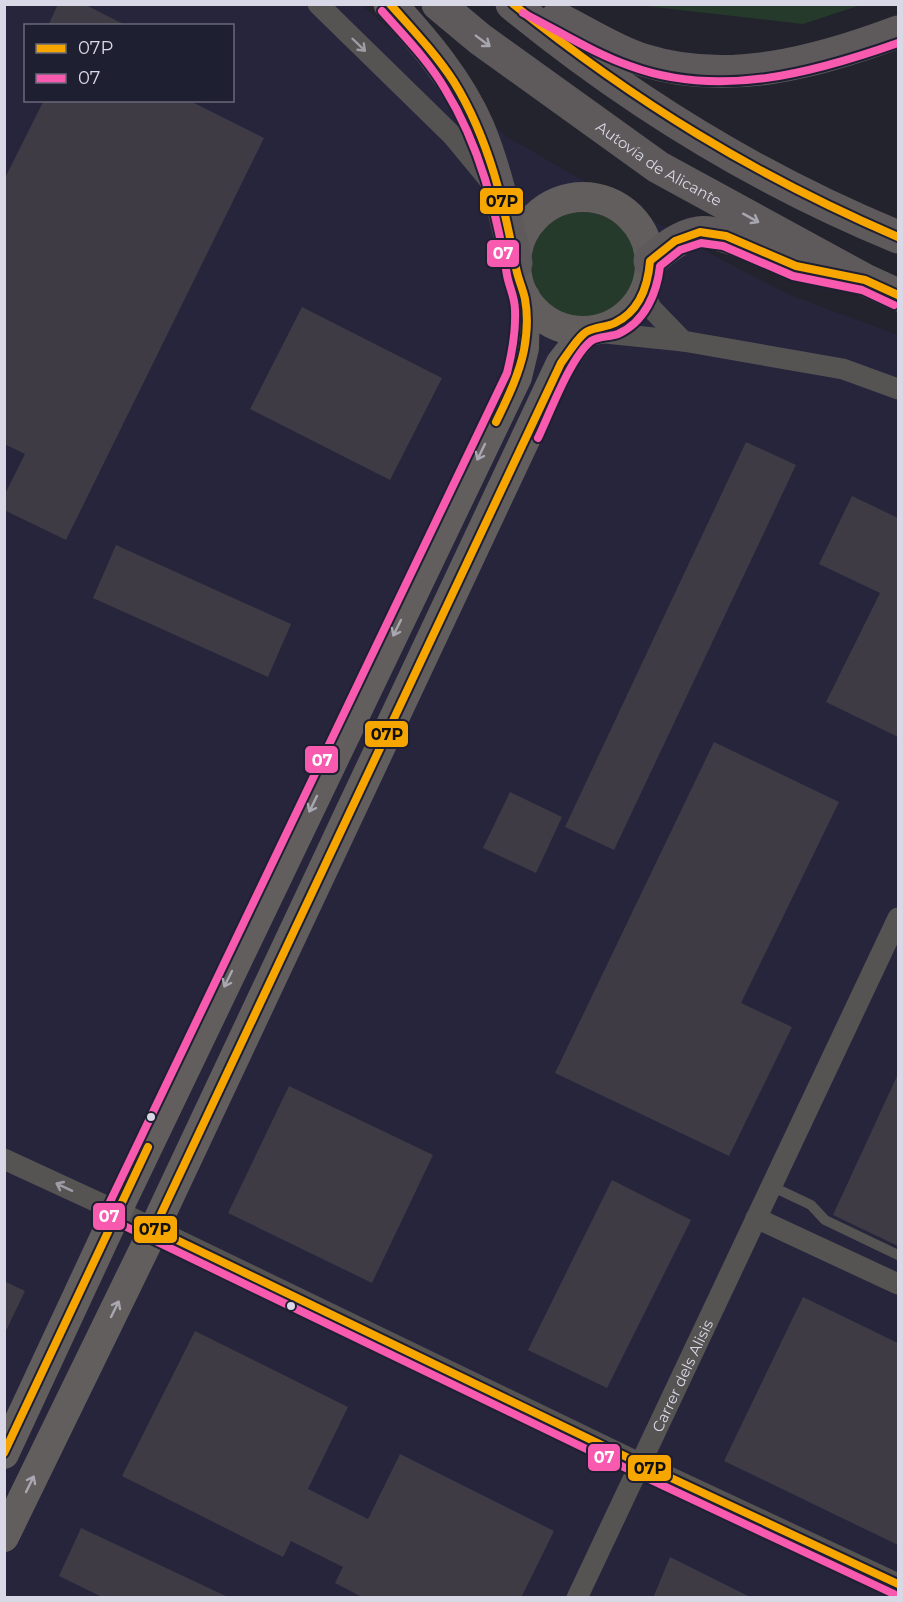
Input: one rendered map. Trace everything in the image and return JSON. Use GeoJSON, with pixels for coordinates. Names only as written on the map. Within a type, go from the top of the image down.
{"type":"FeatureCollection","features":[{"type":"Feature","properties":{"kind":"highway"},"geometry":{"type":"LineString","coordinates":[[390,4],[411,27],[453,82],[477,125],[490,159],[516,263]]}},
{"type":"Feature","properties":{"kind":"highway","name":"Autovía de Alicante"},"geometry":{"type":"LineString","coordinates":[[438,4],[480,39],[658,166],[865,280],[898,295]]}},
{"type":"Feature","properties":{"kind":"highway"},"geometry":{"type":"LineString","coordinates":[[512,4],[561,45],[659,112],[762,173],[898,237]]}},
{"type":"Feature","properties":{"kind":"highway"},"geometry":{"type":"LineString","coordinates":[[528,4],[599,42],[644,60],[694,71],[741,72],[801,63],[898,32]]}},
{"type":"Feature","properties":{"kind":"highway"},"geometry":{"type":"LineString","coordinates":[[650,261],[675,241],[700,232],[726,236],[796,266],[865,280]]}},
{"type":"Feature","properties":{"kind":"street"},"geometry":{"type":"LineString","coordinates":[[318,4],[453,136],[498,191]]}},
{"type":"Feature","properties":{"kind":"street"},"geometry":{"type":"LineString","coordinates":[[4,1537],[154,1229],[561,363],[586,331],[607,326],[626,316],[637,305],[644,292],[648,282],[650,261],[645,238],[633,219],[615,205],[593,198],[570,198],[549,206],[531,221],[520,241],[516,263],[520,287],[534,309],[557,326],[571,330],[586,331],[682,341],[843,369],[898,388]]}},
{"type":"Feature","properties":{"kind":"street"},"geometry":{"type":"LineString","coordinates":[[644,292],[651,308],[682,341]]}},
{"type":"Feature","properties":{"kind":"street"},"geometry":{"type":"LineString","coordinates":[[4,1454],[117,1211],[517,377],[524,348],[525,297]]}},
{"type":"Feature","properties":{"kind":"street","name":"Carrer dels Alisis"},"geometry":{"type":"LineString","coordinates":[[577,1598],[898,918]]}},
{"type":"Feature","properties":{"kind":"street"},"geometry":{"type":"LineString","coordinates":[[4,1159],[117,1211],[639,1463],[898,1584]]}},
{"type":"Feature","properties":{"kind":"street"},"geometry":{"type":"LineString","coordinates":[[756,1218],[898,1284]]}},
{"type":"Feature","properties":{"kind":"lane"},"geometry":{"type":"LineString","coordinates":[[771,1186],[811,1205],[825,1220],[898,1255]]}},
{"type":"Feature","properties":{"kind":"shaded area"},"geometry":{"type":"Polygon","coordinates":[[[5,5],[362,5],[507,137],[715,256],[787,294],[898,335],[898,1597],[5,1598],[5,5]]]}},
{"type":"Feature","properties":{"kind":"green space"},"geometry":{"type":"Polygon","coordinates":[[[637,5],[861,5],[803,24],[637,5]]]}},
{"type":"Feature","properties":{"kind":"green space"},"geometry":{"type":"Polygon","coordinates":[[[583,212],[603,216],[621,227],[632,245],[636,265],[632,285],[621,303],[603,314],[583,318],[563,314],[545,303],[534,285],[530,265],[534,245],[545,227],[563,216],[583,212]]]}},
{"type":"Feature","properties":{"kind":"building"},"geometry":{"type":"Polygon","coordinates":[[[58,4],[84,4],[123,24],[49,24],[58,4]]]}},
{"type":"Feature","properties":{"kind":"building"},"geometry":{"type":"Polygon","coordinates":[[[43,102],[192,102],[264,138],[66,540],[4,510],[4,496],[25,454],[4,444],[4,180],[43,102]]]}},
{"type":"Feature","properties":{"kind":"building"},"geometry":{"type":"Polygon","coordinates":[[[302,307],[442,378],[390,480],[250,409],[302,307]]]}},
{"type":"Feature","properties":{"kind":"building"},"geometry":{"type":"Polygon","coordinates":[[[746,442],[796,465],[614,850],[565,827],[746,442]]]}},
{"type":"Feature","properties":{"kind":"building"},"geometry":{"type":"Polygon","coordinates":[[[852,496],[898,518],[898,737],[826,702],[880,593],[819,564],[852,496]]]}},
{"type":"Feature","properties":{"kind":"building"},"geometry":{"type":"Polygon","coordinates":[[[116,545],[291,624],[268,677],[93,598],[116,545]]]}},
{"type":"Feature","properties":{"kind":"building"},"geometry":{"type":"Polygon","coordinates":[[[714,742],[839,802],[741,1003],[792,1027],[729,1156],[555,1073],[714,742]]]}},
{"type":"Feature","properties":{"kind":"building"},"geometry":{"type":"Polygon","coordinates":[[[510,792],[562,817],[536,873],[483,848],[510,792]]]}},
{"type":"Feature","properties":{"kind":"building"},"geometry":{"type":"Polygon","coordinates":[[[898,1074],[898,1246],[833,1215],[898,1074]]]}},
{"type":"Feature","properties":{"kind":"building"},"geometry":{"type":"Polygon","coordinates":[[[289,1086],[433,1155],[372,1283],[228,1213],[289,1086]]]}},
{"type":"Feature","properties":{"kind":"building"},"geometry":{"type":"Polygon","coordinates":[[[612,1180],[691,1220],[607,1388],[528,1350],[612,1180]]]}},
{"type":"Feature","properties":{"kind":"building"},"geometry":{"type":"Polygon","coordinates":[[[4,1281],[25,1291],[4,1335],[4,1281]]]}},
{"type":"Feature","properties":{"kind":"building"},"geometry":{"type":"Polygon","coordinates":[[[803,1297],[898,1343],[898,1545],[724,1461],[803,1297]]]}},
{"type":"Feature","properties":{"kind":"building"},"geometry":{"type":"Polygon","coordinates":[[[195,1331],[348,1407],[308,1489],[368,1519],[400,1454],[554,1531],[521,1598],[364,1598],[335,1583],[343,1567],[291,1541],[283,1557],[122,1476],[195,1331]]]}},
{"type":"Feature","properties":{"kind":"building"},"geometry":{"type":"Polygon","coordinates":[[[81,1528],[230,1598],[104,1598],[59,1576],[81,1528]]]}},
{"type":"Feature","properties":{"kind":"building"},"geometry":{"type":"Polygon","coordinates":[[[670,1557],[752,1598],[653,1598],[670,1557]]]}},
{"type":"Feature","properties":{"kind":"transit line","name":"07P"},"geometry":{"type":"LineString","coordinates":[[390,4],[432,52],[454,82],[477,126],[494,172],[527,311],[526,338],[519,369],[496,422]]}},
{"type":"Feature","properties":{"kind":"transit line","name":"07P"},"geometry":{"type":"LineString","coordinates":[[513,4],[604,73],[697,134],[794,188],[898,237]]}},
{"type":"Feature","properties":{"kind":"transit line","name":"07"},"geometry":{"type":"LineString","coordinates":[[382,11],[438,78],[457,111],[477,156],[492,203],[515,305],[514,334],[509,365],[108,1206],[107,1214],[112,1220],[634,1472],[894,1594]]}},
{"type":"Feature","properties":{"kind":"transit line","name":"07"},"geometry":{"type":"LineString","coordinates":[[523,13],[616,61],[664,76],[697,81],[766,78],[799,72],[833,64],[898,43]]}},
{"type":"Feature","properties":{"kind":"transit line","name":"07P"},"geometry":{"type":"LineString","coordinates":[[898,295],[865,280],[796,266],[726,236],[700,232],[675,241],[650,261],[645,288],[631,312],[615,323],[588,331],[578,340],[561,363],[154,1229],[639,1463],[898,1584]]}},
{"type":"Feature","properties":{"kind":"transit line","name":"07"},"geometry":{"type":"LineString","coordinates":[[538,438],[568,373],[583,349],[594,339],[618,334],[636,322],[653,296],[660,266],[680,250],[701,243],[723,246],[793,276],[862,290],[894,305]]}},
{"type":"Feature","properties":{"kind":"transit line","name":"07P"},"geometry":{"type":"LineString","coordinates":[[4,1453],[148,1147]]}}]}
